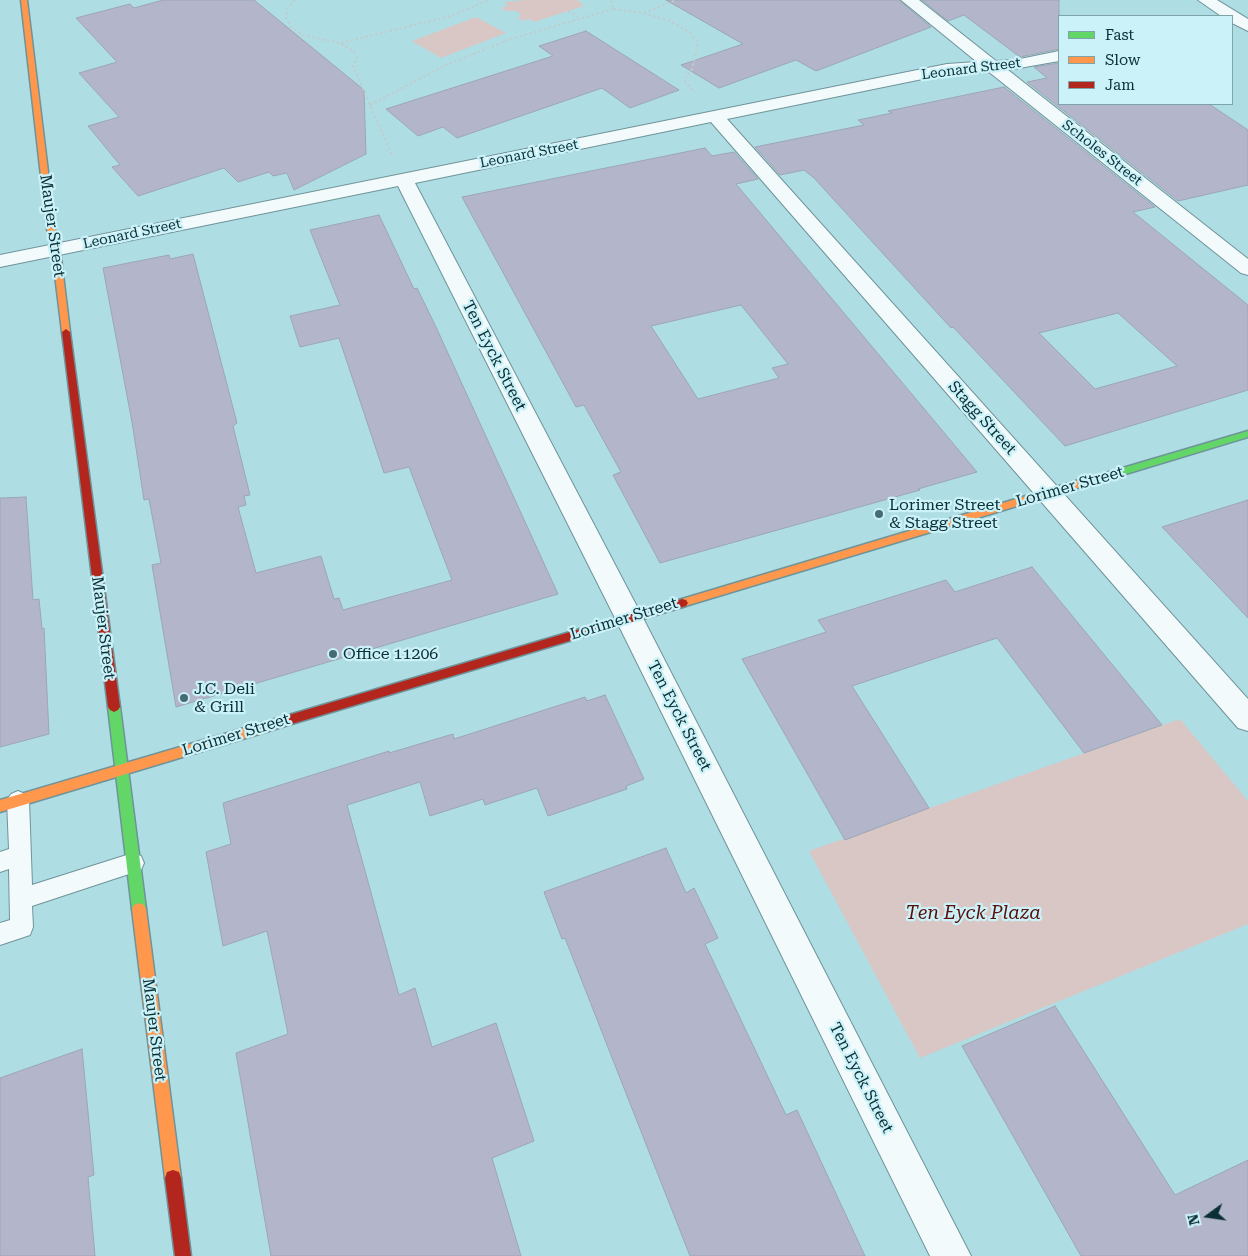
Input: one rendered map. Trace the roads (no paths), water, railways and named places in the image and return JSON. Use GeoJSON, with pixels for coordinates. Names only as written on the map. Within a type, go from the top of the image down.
{"type":"FeatureCollection","features":[{"type":"Feature","properties":{"kind":"street","name":"Maujer Street"},"geometry":{"type":"LineString","coordinates":[[24,0],[51,229],[56,250],[184,1256]]}},
{"type":"Feature","properties":{"kind":"street","name":"Scholes Street"},"geometry":{"type":"LineString","coordinates":[[909,0],[1248,269]]}},
{"type":"Feature","properties":{"kind":"street"},"geometry":{"type":"LineString","coordinates":[[1206,0],[1231,15]]}},
{"type":"Feature","properties":{"kind":"street","name":"Leonard Street"},"geometry":{"type":"LineString","coordinates":[[0,261],[56,250],[398,168],[716,117],[947,69],[1015,65],[1058,56]]}},
{"type":"Feature","properties":{"kind":"street","name":"Stagg Street"},"geometry":{"type":"LineString","coordinates":[[716,117],[1248,719]]}},
{"type":"Feature","properties":{"kind":"street","name":"Ten Eyck Street"},"geometry":{"type":"LineString","coordinates":[[398,168],[629,618],[951,1256]]}},
{"type":"Feature","properties":{"kind":"street","name":"Lorimer Street"},"geometry":{"type":"LineString","coordinates":[[9,803],[1248,434]]}},
{"type":"Feature","properties":{"kind":"lane"},"geometry":{"type":"LineString","coordinates":[[0,934],[22,927],[21,899],[10,859],[9,803]]}},
{"type":"Feature","properties":{"kind":"lane"},"geometry":{"type":"LineString","coordinates":[[21,899],[133,863]]}},
{"type":"Feature","properties":{"kind":"place","name":"Lorimer Street & Stagg Street"},"geometry":{"type":"Point","coordinates":[879,514]}},
{"type":"Feature","properties":{"kind":"place","name":"Office 11206"},"geometry":{"type":"Point","coordinates":[333,654]}},
{"type":"Feature","properties":{"kind":"place","name":"J.C. Deli & Grill"},"geometry":{"type":"Point","coordinates":[184,698]}},
{"type":"Feature","properties":{"kind":"park label","name":"Ten Eyck Plaza"},"geometry":{"type":"Point","coordinates":[973,913]}}]}
